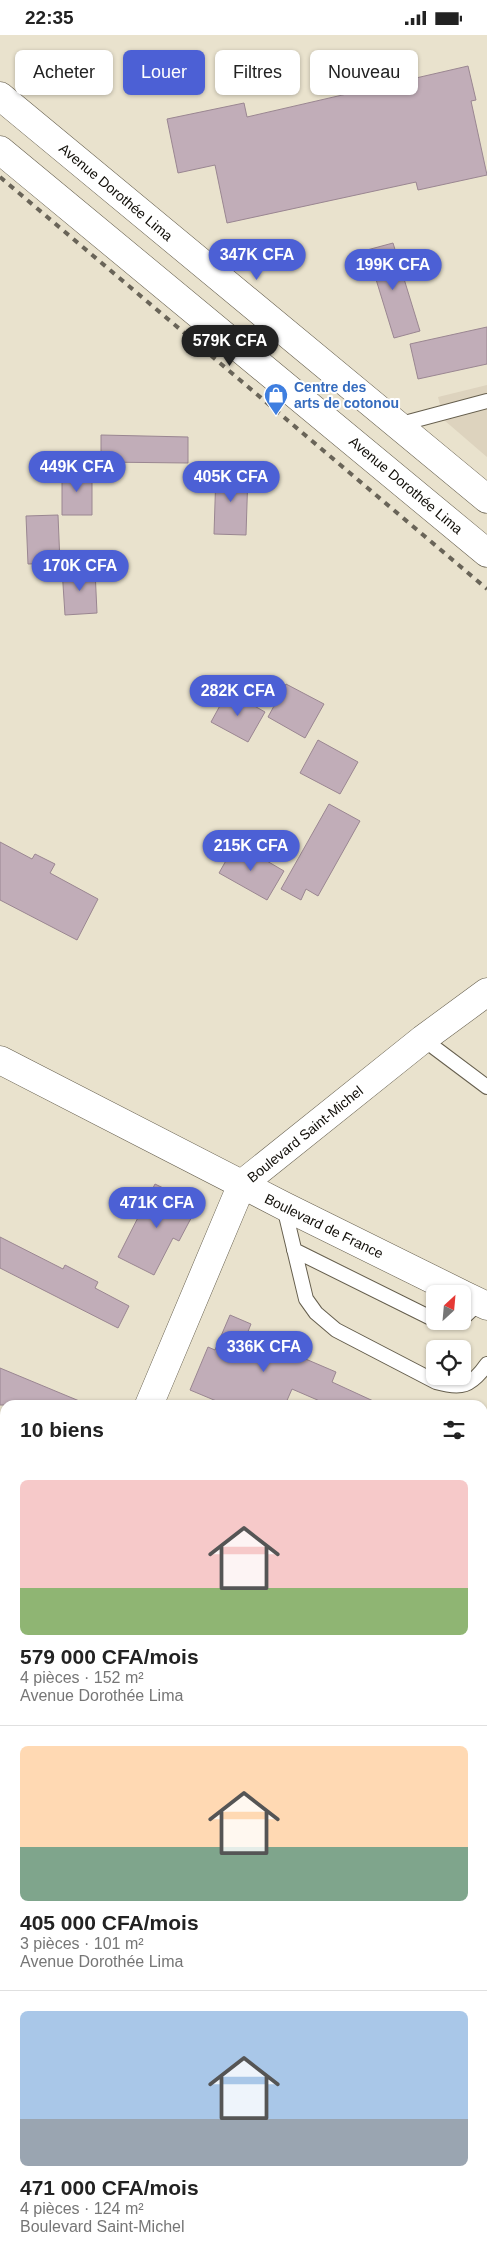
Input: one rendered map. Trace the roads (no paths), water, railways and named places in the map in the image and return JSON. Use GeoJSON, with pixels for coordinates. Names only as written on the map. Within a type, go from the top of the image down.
{"type":"FeatureCollection","features":[{"type":"Feature","properties":{"kind":"main road","name":"Avenue Dorothée Lima"},"geometry":{"type":"LineString","coordinates":[[0,96],[487,499]]}},
{"type":"Feature","properties":{"kind":"main road","name":"Avenue Dorothée Lima"},"geometry":{"type":"LineString","coordinates":[[0,150],[487,553]]}},
{"type":"Feature","properties":{"kind":"main road","name":"Boulevard Saint-Michel"},"geometry":{"type":"LineString","coordinates":[[151,1400],[242,1184],[423,1039],[487,992]]}},
{"type":"Feature","properties":{"kind":"main road","name":"Boulevard de France"},"geometry":{"type":"LineString","coordinates":[[0,1060],[436,1285]]}},
{"type":"Feature","properties":{"kind":"lane"},"geometry":{"type":"LineString","coordinates":[[396,425],[487,401]]}},
{"type":"Feature","properties":{"kind":"lane"},"geometry":{"type":"LineString","coordinates":[[423,1039],[487,1087]]}},
{"type":"Feature","properties":{"kind":"lane"},"geometry":{"type":"LineString","coordinates":[[284,1206],[306,1299],[316,1313],[336,1330],[436,1382],[452,1387],[468,1385],[479,1376],[487,1364]]}},
{"type":"Feature","properties":{"kind":"lane"},"geometry":{"type":"LineString","coordinates":[[294,1251],[426,1316]]}},
{"type":"Feature","properties":{"kind":"railway"},"geometry":{"type":"LineString","coordinates":[[0,177],[487,589]]}},
{"type":"Feature","properties":{"kind":"place","name":"Centre des arts de cotonou"},"geometry":{"type":"Point","coordinates":[276,416]}}]}
